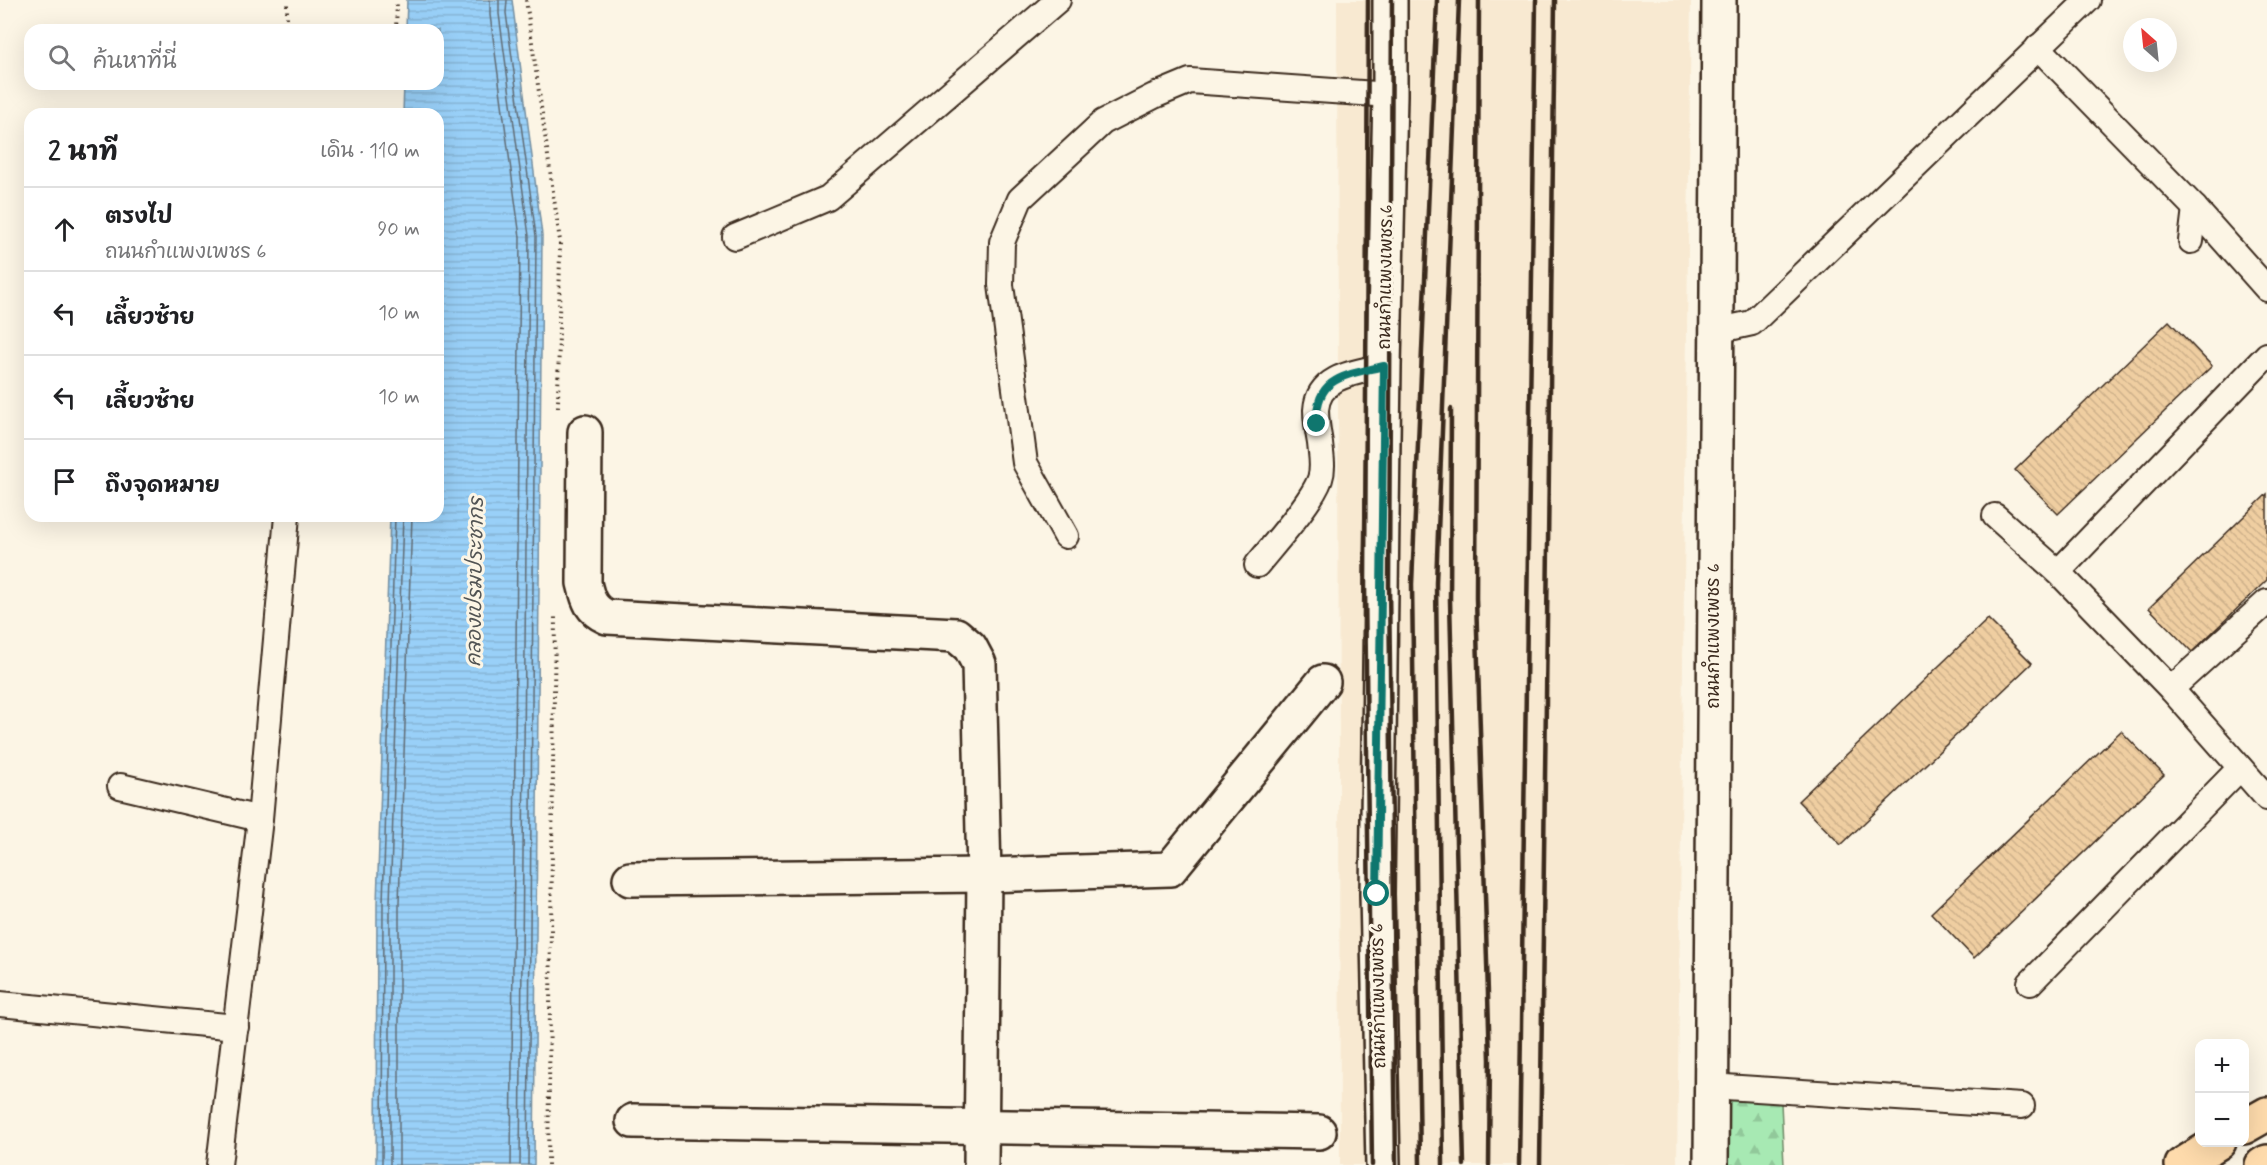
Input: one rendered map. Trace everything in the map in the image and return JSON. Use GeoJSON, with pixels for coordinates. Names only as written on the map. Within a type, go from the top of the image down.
{"type":"FeatureCollection","features":[{"type":"Feature","properties":{"kind":"main road"},"geometry":{"type":"LineString","coordinates":[[2249,1124],[2267,1114]]}},
{"type":"Feature","properties":{"kind":"main road"},"geometry":{"type":"LineString","coordinates":[[2182,1165],[2212,1147]]}},
{"type":"Feature","properties":{"kind":"main road"},"geometry":{"type":"LineString","coordinates":[[2262,1165],[2267,1162]]}},
{"type":"Feature","properties":{"kind":"street","name":"ถนนกำแพงเพชร 6"},"geometry":{"type":"LineString","coordinates":[[1383,1165],[1377,894],[1390,0]]}},
{"type":"Feature","properties":{"kind":"street","name":"ถนนกำแพงเพชร 6"},"geometry":{"type":"LineString","coordinates":[[1711,1165],[1719,0]]}},
{"type":"Feature","properties":{"kind":"street"},"geometry":{"type":"LineString","coordinates":[[585,432],[584,583],[587,598],[595,611],[607,617],[956,635],[970,647],[979,664],[984,875],[981,1165]]}},
{"type":"Feature","properties":{"kind":"street"},"geometry":{"type":"LineString","coordinates":[[630,879],[984,875],[1170,869],[1323,682]]}},
{"type":"Feature","properties":{"kind":"street"},"geometry":{"type":"LineString","coordinates":[[633,1120],[1319,1132]]}},
{"type":"Feature","properties":{"kind":"lane"},"geometry":{"type":"LineString","coordinates":[[735,237],[828,198],[1058,0]]}},
{"type":"Feature","properties":{"kind":"lane"},"geometry":{"type":"LineString","coordinates":[[1716,331],[1752,323],[2088,0]]}},
{"type":"Feature","properties":{"kind":"lane"},"geometry":{"type":"LineString","coordinates":[[2038,47],[2195,207],[2267,289]]}},
{"type":"Feature","properties":{"kind":"lane"},"geometry":{"type":"LineString","coordinates":[[1066,536],[1025,463],[1023,451],[1001,285],[1002,242],[1020,199],[1103,122],[1190,81],[1390,95]]}},
{"type":"Feature","properties":{"kind":"lane"},"geometry":{"type":"LineString","coordinates":[[2192,241],[2195,207]]}},
{"type":"Feature","properties":{"kind":"lane"},"geometry":{"type":"LineString","coordinates":[[2058,573],[2267,355]]}},
{"type":"Feature","properties":{"kind":"lane"},"geometry":{"type":"LineString","coordinates":[[1257,565],[1311,496],[1320,480],[1322,465],[1316,408],[1320,396],[1330,383],[1340,376],[1384,366]]}},
{"type":"Feature","properties":{"kind":"lane"},"geometry":{"type":"LineString","coordinates":[[1995,516],[2058,573],[2171,689],[2267,798]]}},
{"type":"Feature","properties":{"kind":"lane"},"geometry":{"type":"LineString","coordinates":[[219,1165],[260,819],[286,522]]}},
{"type":"Feature","properties":{"kind":"lane"},"geometry":{"type":"LineString","coordinates":[[2171,689],[2267,602]]}},
{"type":"Feature","properties":{"kind":"lane"},"geometry":{"type":"LineString","coordinates":[[2030,982],[2240,768]]}},
{"type":"Feature","properties":{"kind":"lane"},"geometry":{"type":"LineString","coordinates":[[120,786],[260,819]]}},
{"type":"Feature","properties":{"kind":"lane"},"geometry":{"type":"LineString","coordinates":[[0,1004],[236,1027]]}},
{"type":"Feature","properties":{"kind":"lane"},"geometry":{"type":"LineString","coordinates":[[1710,1086],[2022,1106]]}},
{"type":"Feature","properties":{"kind":"path"},"geometry":{"type":"LineString","coordinates":[[287,0],[287,24]]}},
{"type":"Feature","properties":{"kind":"path"},"geometry":{"type":"LineString","coordinates":[[396,24],[397,0]]}},
{"type":"Feature","properties":{"kind":"shaded area"},"geometry":{"type":"Polygon","coordinates":[[[1337,0],[1691,0],[1677,1165],[1340,1165],[1337,0]]]}},
{"type":"Feature","properties":{"kind":"green space"},"geometry":{"type":"Polygon","coordinates":[[[1723,1099],[1781,1103],[1784,1165],[1722,1165],[1723,1099]]]}},
{"type":"Feature","properties":{"kind":"water","name":"คลองเปรมประชากร"},"geometry":{"type":"Polygon","coordinates":[[[407,0],[512,0],[542,235],[534,1165],[376,1165],[377,903],[390,522],[444,522],[444,108],[403,108],[404,90],[444,90],[444,24],[406,24],[407,0]]]}},
{"type":"Feature","properties":{"kind":"building"},"geometry":{"type":"Polygon","coordinates":[[[2169,321],[2212,366],[2058,514],[2015,470],[2169,321]]]}},
{"type":"Feature","properties":{"kind":"building"},"geometry":{"type":"Polygon","coordinates":[[[2267,494],[2267,580],[2192,652],[2149,608],[2267,494]]]}},
{"type":"Feature","properties":{"kind":"building"},"geometry":{"type":"Polygon","coordinates":[[[1988,619],[2032,663],[1841,845],[1798,801],[1988,619]]]}},
{"type":"Feature","properties":{"kind":"building"},"geometry":{"type":"Polygon","coordinates":[[[2121,731],[2164,775],[1974,958],[1931,913],[2121,731]]]}},
{"type":"Feature","properties":{"kind":"railway"},"geometry":{"type":"LineString","coordinates":[[1368,0],[1365,586],[1372,1165]]}},
{"type":"Feature","properties":{"kind":"railway"},"geometry":{"type":"LineString","coordinates":[[1392,0],[1389,585],[1396,1165]]}},
{"type":"Feature","properties":{"kind":"railway"},"geometry":{"type":"LineString","coordinates":[[1420,1165],[1412,584],[1437,0]]}},
{"type":"Feature","properties":{"kind":"railway"},"geometry":{"type":"LineString","coordinates":[[1443,1165],[1436,583],[1459,0]]}},
{"type":"Feature","properties":{"kind":"railway"},"geometry":{"type":"LineString","coordinates":[[1479,0],[1476,598],[1490,1060],[1489,1165]]}},
{"type":"Feature","properties":{"kind":"railway"},"geometry":{"type":"LineString","coordinates":[[1519,1165],[1536,0]]}},
{"type":"Feature","properties":{"kind":"railway"},"geometry":{"type":"LineString","coordinates":[[1540,1165],[1555,0]]}},
{"type":"Feature","properties":{"kind":"railway"},"geometry":{"type":"LineString","coordinates":[[1451,409],[1450,600],[1464,1165]]}},
{"type":"Feature","properties":{"kind":"route"},"geometry":{"type":"LineString","coordinates":[[1317,424],[1316,408],[1320,396],[1330,383],[1340,376],[1384,366],[1377,894]]}}]}
